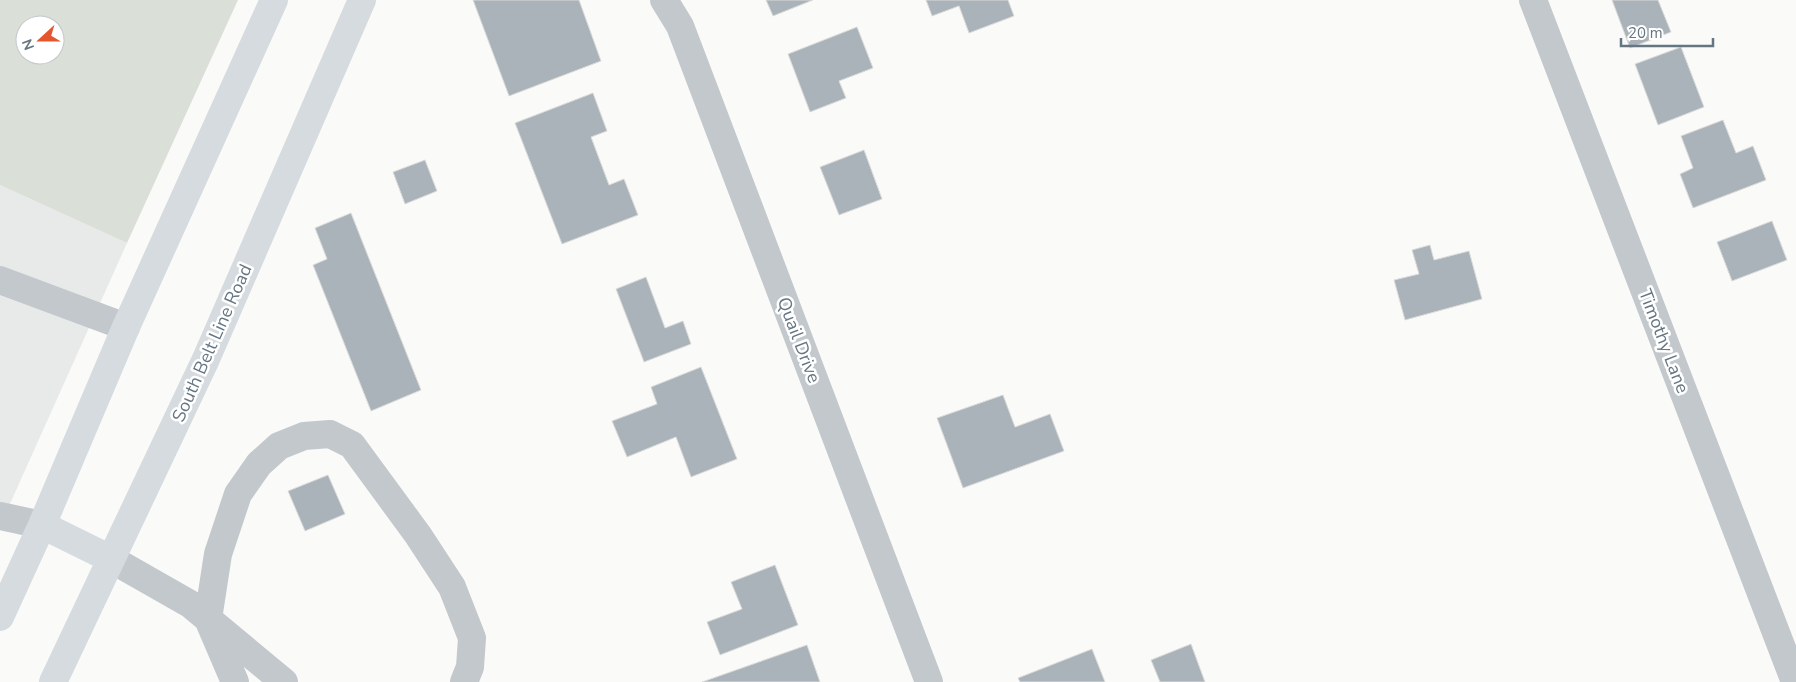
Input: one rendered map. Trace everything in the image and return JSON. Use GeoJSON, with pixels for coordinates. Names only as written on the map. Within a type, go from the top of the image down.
{"type":"FeatureCollection","features":[{"type":"Feature","properties":{"kind":"main road"},"geometry":{"type":"LineString","coordinates":[[0,617],[42,525],[126,327],[274,0]]}},
{"type":"Feature","properties":{"kind":"main road","name":"South Belt Line Road"},"geometry":{"type":"LineString","coordinates":[[53,682],[206,360],[362,0]]}},
{"type":"Feature","properties":{"kind":"main road"},"geometry":{"type":"LineString","coordinates":[[42,525],[111,559]]}},
{"type":"Feature","properties":{"kind":"street","name":"Quail Drive"},"geometry":{"type":"LineString","coordinates":[[664,0],[680,26],[929,682]]}},
{"type":"Feature","properties":{"kind":"street","name":"Timothy Lane"},"geometry":{"type":"LineString","coordinates":[[1533,0],[1795,682]]}},
{"type":"Feature","properties":{"kind":"street"},"geometry":{"type":"LineString","coordinates":[[0,280],[126,327]]}},
{"type":"Feature","properties":{"kind":"street"},"geometry":{"type":"LineString","coordinates":[[236,682],[208,619],[218,554],[238,494],[259,464],[278,446],[304,436],[330,434],[352,444],[418,535],[452,587],[472,638],[470,667],[464,682]]}},
{"type":"Feature","properties":{"kind":"street"},"geometry":{"type":"LineString","coordinates":[[0,516],[42,525]]}},
{"type":"Feature","properties":{"kind":"street"},"geometry":{"type":"LineString","coordinates":[[111,559],[190,604],[284,682]]}},
{"type":"Feature","properties":{"kind":"shaded area"},"geometry":{"type":"Polygon","coordinates":[[[0,0],[238,0],[127,243],[0,185],[0,0]]]}},
{"type":"Feature","properties":{"kind":"shaded area"},"geometry":{"type":"Polygon","coordinates":[[[0,185],[127,243],[0,526],[0,185]]]}},
{"type":"Feature","properties":{"kind":"building"},"geometry":{"type":"Polygon","coordinates":[[[473,0],[579,0],[601,61],[509,96],[473,0]]]}},
{"type":"Feature","properties":{"kind":"building"},"geometry":{"type":"Polygon","coordinates":[[[766,0],[813,0],[773,16],[766,0]]]}},
{"type":"Feature","properties":{"kind":"building"},"geometry":{"type":"Polygon","coordinates":[[[926,0],[1008,0],[1014,16],[969,33],[959,6],[932,16],[926,0]]]}},
{"type":"Feature","properties":{"kind":"building"},"geometry":{"type":"Polygon","coordinates":[[[1612,0],[1658,0],[1671,32],[1630,48],[1612,0]]]}},
{"type":"Feature","properties":{"kind":"building"},"geometry":{"type":"Polygon","coordinates":[[[857,27],[873,68],[839,81],[846,98],[810,112],[788,54],[857,27]]]}},
{"type":"Feature","properties":{"kind":"building"},"geometry":{"type":"Polygon","coordinates":[[[1681,47],[1704,107],[1658,125],[1635,64],[1681,47]]]}},
{"type":"Feature","properties":{"kind":"building"},"geometry":{"type":"Polygon","coordinates":[[[593,93],[607,131],[591,137],[609,185],[624,179],[638,215],[562,244],[515,123],[593,93]]]}},
{"type":"Feature","properties":{"kind":"building"},"geometry":{"type":"Polygon","coordinates":[[[1723,120],[1736,153],[1753,146],[1766,180],[1693,208],[1680,174],[1693,168],[1681,136],[1723,120]]]}},
{"type":"Feature","properties":{"kind":"building"},"geometry":{"type":"Polygon","coordinates":[[[864,150],[882,199],[839,215],[820,167],[864,150]]]}},
{"type":"Feature","properties":{"kind":"building"},"geometry":{"type":"Polygon","coordinates":[[[425,160],[437,191],[405,204],[393,172],[425,160]]]}},
{"type":"Feature","properties":{"kind":"building"},"geometry":{"type":"Polygon","coordinates":[[[351,213],[421,390],[371,411],[313,265],[327,259],[315,228],[351,213]]]}},
{"type":"Feature","properties":{"kind":"building"},"geometry":{"type":"Polygon","coordinates":[[[1772,221],[1787,260],[1732,281],[1717,242],[1772,221]]]}},
{"type":"Feature","properties":{"kind":"building"},"geometry":{"type":"Polygon","coordinates":[[[1430,245],[1434,260],[1469,251],[1482,299],[1405,320],[1394,280],[1419,274],[1412,250],[1430,245]]]}},
{"type":"Feature","properties":{"kind":"building"},"geometry":{"type":"Polygon","coordinates":[[[646,277],[665,328],[683,321],[691,344],[644,362],[616,289],[646,277]]]}},
{"type":"Feature","properties":{"kind":"building"},"geometry":{"type":"Polygon","coordinates":[[[701,367],[737,459],[691,477],[676,437],[627,457],[612,421],[657,404],[651,387],[701,367]]]}},
{"type":"Feature","properties":{"kind":"building"},"geometry":{"type":"Polygon","coordinates":[[[1003,395],[1015,427],[1050,414],[1064,451],[963,488],[937,418],[1003,395]]]}},
{"type":"Feature","properties":{"kind":"building"},"geometry":{"type":"Polygon","coordinates":[[[328,475],[345,514],[305,531],[288,491],[328,475]]]}},
{"type":"Feature","properties":{"kind":"building"},"geometry":{"type":"Polygon","coordinates":[[[775,565],[798,625],[720,655],[707,622],[742,609],[731,582],[775,565]]]}},
{"type":"Feature","properties":{"kind":"building"},"geometry":{"type":"Polygon","coordinates":[[[1191,644],[1205,682],[1160,682],[1151,660],[1191,644]]]}},
{"type":"Feature","properties":{"kind":"building"},"geometry":{"type":"Polygon","coordinates":[[[807,645],[820,682],[702,682],[807,645]]]}},
{"type":"Feature","properties":{"kind":"building"},"geometry":{"type":"Polygon","coordinates":[[[1092,649],[1105,682],[1020,682],[1018,678],[1092,649]]]}}]}
